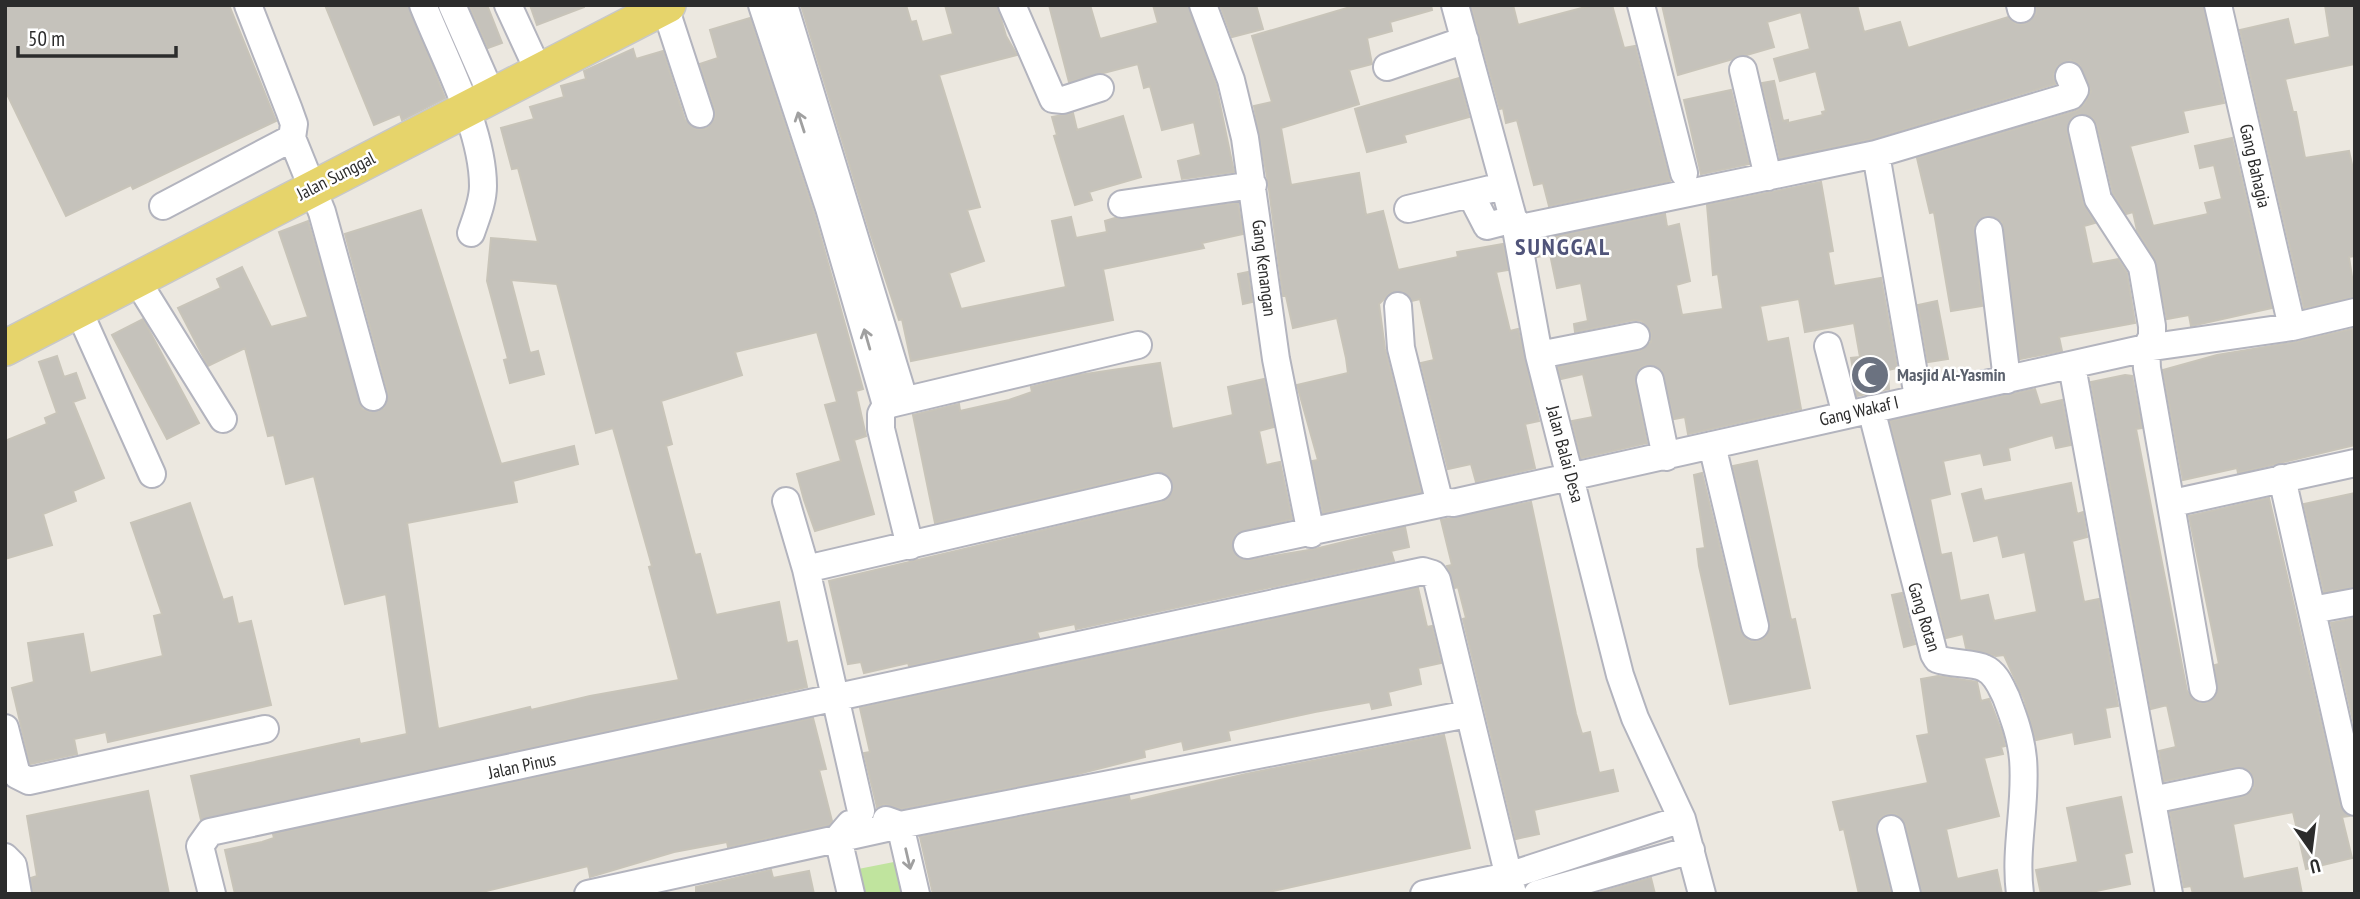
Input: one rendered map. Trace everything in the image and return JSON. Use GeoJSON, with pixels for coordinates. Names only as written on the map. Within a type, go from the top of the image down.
{"type":"FeatureCollection","features":[{"type":"Feature","properties":{"kind":"main road","name":"Jalan Sunggal"},"geometry":{"type":"LineString","coordinates":[[9,338],[78,309],[666,6]]}},
{"type":"Feature","properties":{"kind":"street"},"geometry":{"type":"LineString","coordinates":[[248,5],[294,124],[292,138],[313,188],[373,397]]}},
{"type":"Feature","properties":{"kind":"street"},"geometry":{"type":"LineString","coordinates":[[423,5],[479,103]]}},
{"type":"Feature","properties":{"kind":"street"},"geometry":{"type":"LineString","coordinates":[[452,5],[479,103],[482,197],[471,233]]}},
{"type":"Feature","properties":{"kind":"street"},"geometry":{"type":"LineString","coordinates":[[508,5],[540,72]]}},
{"type":"Feature","properties":{"kind":"street"},"geometry":{"type":"LineString","coordinates":[[762,5],[837,205]]}},
{"type":"Feature","properties":{"kind":"street"},"geometry":{"type":"LineString","coordinates":[[783,5],[837,205],[895,402]]}},
{"type":"Feature","properties":{"kind":"street"},"geometry":{"type":"LineString","coordinates":[[1013,5],[1053,99],[1063,100],[1100,88]]}},
{"type":"Feature","properties":{"kind":"street","name":"Gang Kenangan"},"geometry":{"type":"LineString","coordinates":[[1203,5],[1231,80],[1253,185],[1276,359],[1311,534]]}},
{"type":"Feature","properties":{"kind":"street","name":"Jalan Balai Desa"},"geometry":{"type":"LineString","coordinates":[[1455,5],[1515,224],[1539,355],[1620,675],[1635,718],[1682,819],[1702,894]]}},
{"type":"Feature","properties":{"kind":"street"},"geometry":{"type":"LineString","coordinates":[[1641,5],[1684,173]]}},
{"type":"Feature","properties":{"kind":"street","name":"Gang Bahagia"},"geometry":{"type":"LineString","coordinates":[[2218,5],[2292,327]]}},
{"type":"Feature","properties":{"kind":"street"},"geometry":{"type":"LineString","coordinates":[[666,6],[700,114]]}},
{"type":"Feature","properties":{"kind":"street"},"geometry":{"type":"LineString","coordinates":[[1387,67],[1465,40]]}},
{"type":"Feature","properties":{"kind":"street"},"geometry":{"type":"LineString","coordinates":[[1742,70],[1768,177]]}},
{"type":"Feature","properties":{"kind":"street"},"geometry":{"type":"LineString","coordinates":[[1472,195],[1487,226],[1515,224],[1768,177],[1876,154],[2071,96],[2075,90],[2069,76]]}},
{"type":"Feature","properties":{"kind":"street"},"geometry":{"type":"LineString","coordinates":[[2082,129],[2098,199],[2142,267],[2152,326],[2152,337],[2146,348],[2147,368],[2173,503],[2203,688]]}},
{"type":"Feature","properties":{"kind":"street"},"geometry":{"type":"LineString","coordinates":[[163,206],[292,138]]}},
{"type":"Feature","properties":{"kind":"street"},"geometry":{"type":"LineString","coordinates":[[1876,154],[1918,397]]}},
{"type":"Feature","properties":{"kind":"street"},"geometry":{"type":"LineString","coordinates":[[1122,204],[1253,185]]}},
{"type":"Feature","properties":{"kind":"street"},"geometry":{"type":"LineString","coordinates":[[1408,209],[1503,186]]}},
{"type":"Feature","properties":{"kind":"street"},"geometry":{"type":"LineString","coordinates":[[1989,231],[2007,380]]}},
{"type":"Feature","properties":{"kind":"street"},"geometry":{"type":"LineString","coordinates":[[136,279],[223,419]]}},
{"type":"Feature","properties":{"kind":"street"},"geometry":{"type":"LineString","coordinates":[[1398,306],[1405,369],[1437,492],[1444,503]]}},
{"type":"Feature","properties":{"kind":"street"},"geometry":{"type":"LineString","coordinates":[[78,309],[152,474]]}},
{"type":"Feature","properties":{"kind":"street","name":"Gang Wakaf I"},"geometry":{"type":"LineString","coordinates":[[1247,545],[1311,534],[1444,503],[1465,503],[1918,397],[2146,348],[2292,327],[2355,312]]}},
{"type":"Feature","properties":{"kind":"street"},"geometry":{"type":"LineString","coordinates":[[1539,355],[1636,336]]}},
{"type":"Feature","properties":{"kind":"street"},"geometry":{"type":"LineString","coordinates":[[910,546],[881,429],[881,414],[895,402],[1138,345]]}},
{"type":"Feature","properties":{"kind":"street"},"geometry":{"type":"LineString","coordinates":[[1828,346],[1846,415]]}},
{"type":"Feature","properties":{"kind":"street"},"geometry":{"type":"LineString","coordinates":[[2072,366],[2169,894]]}},
{"type":"Feature","properties":{"kind":"street"},"geometry":{"type":"LineString","coordinates":[[1650,380],[1666,457]]}},
{"type":"Feature","properties":{"kind":"street","name":"Gang Rotan"},"geometry":{"type":"LineString","coordinates":[[1871,409],[1927,638],[1934,654],[1937,659],[1961,666],[1982,667],[1992,673],[2013,715],[2023,763],[2017,869],[2020,894]]}},
{"type":"Feature","properties":{"kind":"street"},"geometry":{"type":"LineString","coordinates":[[1712,445],[1755,626]]}},
{"type":"Feature","properties":{"kind":"street"},"geometry":{"type":"LineString","coordinates":[[2173,503],[2355,463]]}},
{"type":"Feature","properties":{"kind":"street"},"geometry":{"type":"LineString","coordinates":[[2282,478],[2355,802]]}},
{"type":"Feature","properties":{"kind":"street"},"geometry":{"type":"LineString","coordinates":[[806,569],[1158,487]]}},
{"type":"Feature","properties":{"kind":"street"},"geometry":{"type":"LineString","coordinates":[[786,501],[806,569],[862,811]]}},
{"type":"Feature","properties":{"kind":"street","name":"Jalan Pinus"},"geometry":{"type":"LineString","coordinates":[[212,894],[200,846],[210,832],[1423,571],[1433,574],[1437,580],[1511,885]]}},
{"type":"Feature","properties":{"kind":"street"},"geometry":{"type":"LineString","coordinates":[[2312,610],[2355,602]]}},
{"type":"Feature","properties":{"kind":"street"},"geometry":{"type":"LineString","coordinates":[[588,894],[900,825],[1468,714]]}},
{"type":"Feature","properties":{"kind":"street"},"geometry":{"type":"LineString","coordinates":[[5,728],[17,775],[29,780],[265,729]]}},
{"type":"Feature","properties":{"kind":"street"},"geometry":{"type":"LineString","coordinates":[[2152,800],[2239,782]]}},
{"type":"Feature","properties":{"kind":"street"},"geometry":{"type":"LineString","coordinates":[[862,811],[900,825]]}},
{"type":"Feature","properties":{"kind":"street"},"geometry":{"type":"LineString","coordinates":[[838,838],[862,811]]}},
{"type":"Feature","properties":{"kind":"street"},"geometry":{"type":"LineString","coordinates":[[1423,894],[1511,885],[1682,819]]}},
{"type":"Feature","properties":{"kind":"street"},"geometry":{"type":"LineString","coordinates":[[900,825],[916,894]]}},
{"type":"Feature","properties":{"kind":"street"},"geometry":{"type":"LineString","coordinates":[[1891,829],[1907,894]]}},
{"type":"Feature","properties":{"kind":"street"},"geometry":{"type":"LineString","coordinates":[[838,838],[851,894]]}},
{"type":"Feature","properties":{"kind":"street"},"geometry":{"type":"LineString","coordinates":[[1537,894],[1691,850]]}},
{"type":"Feature","properties":{"kind":"street"},"geometry":{"type":"LineString","coordinates":[[5,857],[13,865],[19,894]]}},
{"type":"Feature","properties":{"kind":"green space"},"geometry":{"type":"Polygon","coordinates":[[[904,860],[911,894],[853,894],[848,871],[904,860]]]}},
{"type":"Feature","properties":{"kind":"building"},"geometry":{"type":"Polygon","coordinates":[[[5,5],[229,5],[276,121],[133,189],[131,185],[66,216],[5,90],[5,5]]]}},
{"type":"Feature","properties":{"kind":"building"},"geometry":{"type":"Polygon","coordinates":[[[325,5],[408,5],[445,98],[402,120],[400,114],[374,125],[325,5]]]}},
{"type":"Feature","properties":{"kind":"building"},"geometry":{"type":"Polygon","coordinates":[[[469,5],[487,5],[502,43],[488,48],[469,5]]]}},
{"type":"Feature","properties":{"kind":"building"},"geometry":{"type":"Polygon","coordinates":[[[530,5],[584,5],[584,7],[537,25],[530,5]]]}},
{"type":"Feature","properties":{"kind":"building"},"geometry":{"type":"Polygon","coordinates":[[[801,5],[906,5],[911,22],[916,21],[922,42],[953,34],[945,5],[997,5],[1006,36],[1017,55],[939,75],[980,207],[967,210],[984,261],[949,273],[961,309],[1066,287],[1052,221],[1071,217],[1076,238],[1107,232],[1105,221],[1115,218],[1238,203],[1243,234],[1202,243],[1204,248],[1103,269],[1113,320],[911,361],[902,319],[899,320],[869,229],[801,5]]]}},
{"type":"Feature","properties":{"kind":"building"},"geometry":{"type":"Polygon","coordinates":[[[1049,5],[1090,5],[1100,39],[1158,23],[1153,5],[1188,5],[1216,85],[1234,172],[1182,179],[1178,161],[1201,155],[1194,122],[1162,130],[1150,86],[1144,88],[1138,64],[1069,82],[1049,5]]]}},
{"type":"Feature","properties":{"kind":"building"},"geometry":{"type":"Polygon","coordinates":[[[1220,5],[1256,5],[1263,29],[1232,37],[1220,5]]]}},
{"type":"Feature","properties":{"kind":"building"},"geometry":{"type":"Polygon","coordinates":[[[1357,5],[1431,5],[1432,10],[1390,22],[1392,31],[1367,38],[1372,64],[1349,70],[1359,104],[1281,128],[1291,185],[1359,173],[1366,215],[1383,211],[1398,270],[1458,257],[1457,252],[1503,244],[1508,270],[1496,272],[1510,331],[1518,329],[1539,421],[1525,424],[1535,468],[1476,482],[1471,464],[1448,469],[1421,363],[1434,360],[1420,299],[1412,301],[1404,292],[1390,293],[1379,304],[1385,349],[1421,492],[1323,513],[1312,461],[1318,460],[1297,385],[1348,373],[1346,358],[1337,318],[1293,328],[1286,296],[1283,296],[1268,182],[1254,106],[1272,102],[1252,36],[1357,5]]]}},
{"type":"Feature","properties":{"kind":"building"},"geometry":{"type":"Polygon","coordinates":[[[1471,5],[1513,5],[1518,25],[1593,5],[1612,5],[1624,48],[1635,46],[1670,181],[1549,206],[1543,183],[1534,185],[1517,120],[1506,123],[1503,108],[1500,109],[1471,5]]]}},
{"type":"Feature","properties":{"kind":"building"},"geometry":{"type":"Polygon","coordinates":[[[1662,5],[1857,5],[1864,32],[1900,22],[1908,48],[2008,17],[2016,24],[2025,24],[2036,14],[2036,5],[2203,5],[2224,103],[2183,111],[2188,132],[2130,146],[2153,226],[2208,214],[2205,203],[2222,199],[2214,165],[2200,168],[2195,146],[2232,138],[2272,308],[2191,326],[2189,315],[2167,319],[2155,259],[2137,230],[2133,212],[2126,214],[2113,193],[2097,125],[2093,118],[2079,114],[2071,118],[2067,132],[2083,203],[2095,223],[2084,226],[2092,264],[2118,259],[2127,273],[2135,323],[2059,337],[2062,351],[2020,359],[2002,222],[1986,216],[1974,225],[1982,306],[1951,311],[1934,212],[1930,213],[1917,158],[2076,111],[2084,105],[2091,91],[2079,64],[2070,60],[2057,66],[2053,75],[2055,84],[1872,139],[1780,158],[1762,83],[1774,81],[1783,121],[1788,120],[1788,123],[1823,115],[1822,112],[1826,111],[1816,71],[1780,81],[1774,59],[1810,49],[1801,12],[1767,22],[1774,47],[1678,75],[1662,5]]]}},
{"type":"Feature","properties":{"kind":"building"},"geometry":{"type":"Polygon","coordinates":[[[2325,5],[2355,5],[2355,64],[2285,79],[2293,112],[2296,112],[2305,158],[2349,151],[2355,178],[2355,256],[2349,257],[2355,297],[2304,308],[2240,30],[2288,19],[2294,45],[2330,37],[2325,5]]]}},
{"type":"Feature","properties":{"kind":"building"},"geometry":{"type":"Polygon","coordinates":[[[750,18],[814,213],[863,389],[856,391],[866,436],[854,440],[874,514],[815,531],[804,500],[797,474],[841,461],[825,405],[837,402],[817,332],[735,352],[742,375],[661,401],[672,444],[666,446],[695,555],[700,554],[716,615],[779,602],[787,643],[797,641],[807,687],[201,820],[191,776],[359,739],[360,744],[407,734],[386,594],[345,604],[314,476],[286,484],[274,435],[268,436],[245,348],[208,366],[178,308],[221,288],[217,279],[242,267],[271,327],[308,317],[279,232],[308,221],[362,409],[370,412],[384,408],[388,393],[345,234],[421,210],[501,464],[574,446],[578,464],[513,481],[517,502],[407,523],[438,729],[530,707],[531,710],[679,680],[649,567],[652,566],[613,428],[596,433],[557,284],[511,280],[530,353],[538,351],[544,374],[510,383],[504,360],[508,359],[487,281],[491,238],[538,242],[518,168],[512,169],[501,128],[534,119],[530,107],[564,97],[561,86],[586,79],[584,71],[633,49],[636,59],[663,51],[685,120],[696,129],[706,129],[715,118],[715,110],[700,64],[718,58],[710,30],[750,18]]]}},
{"type":"Feature","properties":{"kind":"building"},"geometry":{"type":"Polygon","coordinates":[[[1459,78],[1469,117],[1404,135],[1406,142],[1367,152],[1355,109],[1459,78]]]}},
{"type":"Feature","properties":{"kind":"building"},"geometry":{"type":"Polygon","coordinates":[[[1731,90],[1749,164],[1701,174],[1684,100],[1731,90]]]}},
{"type":"Feature","properties":{"kind":"building"},"geometry":{"type":"Polygon","coordinates":[[[1073,113],[1077,130],[1123,116],[1141,177],[1089,192],[1092,200],[1075,205],[1054,136],[1057,135],[1052,117],[1073,113]]]}},
{"type":"Feature","properties":{"kind":"building"},"geometry":{"type":"Polygon","coordinates":[[[1821,182],[1833,251],[1828,252],[1834,286],[1881,278],[1897,368],[1888,370],[1889,389],[1857,396],[1851,358],[1860,357],[1854,323],[1805,332],[1799,299],[1760,306],[1767,342],[1788,338],[1801,409],[1688,434],[1685,417],[1674,419],[1662,370],[1646,365],[1639,369],[1635,383],[1647,443],[1581,458],[1572,421],[1593,417],[1583,374],[1561,379],[1558,367],[1640,351],[1651,342],[1651,332],[1642,321],[1634,320],[1575,332],[1574,324],[1588,321],[1581,283],[1557,288],[1550,254],[1537,257],[1534,241],[1665,214],[1667,227],[1679,224],[1690,281],[1676,285],[1682,315],[1723,309],[1718,274],[1713,275],[1707,205],[1821,182]]]}},
{"type":"Feature","properties":{"kind":"building"},"geometry":{"type":"Polygon","coordinates":[[[1248,272],[1252,302],[1243,304],[1238,274],[1248,272]]]}},
{"type":"Feature","properties":{"kind":"building"},"geometry":{"type":"Polygon","coordinates":[[[1937,301],[1948,359],[1928,362],[1918,305],[1937,301]]]}},
{"type":"Feature","properties":{"kind":"building"},"geometry":{"type":"Polygon","coordinates":[[[143,319],[199,423],[167,439],[112,335],[143,319]]]}},
{"type":"Feature","properties":{"kind":"building"},"geometry":{"type":"Polygon","coordinates":[[[2352,329],[2355,445],[2238,473],[2237,468],[2183,480],[2163,370],[2217,355],[2296,342],[2352,329]]]}},
{"type":"Feature","properties":{"kind":"building"},"geometry":{"type":"Polygon","coordinates":[[[57,356],[64,377],[76,373],[85,398],[73,402],[104,478],[73,491],[76,501],[43,514],[52,545],[5,559],[5,441],[47,424],[45,418],[57,413],[39,362],[57,356]]]}},
{"type":"Feature","properties":{"kind":"building"},"geometry":{"type":"Polygon","coordinates":[[[1160,363],[1172,429],[1233,415],[1228,387],[1264,379],[1274,427],[1259,431],[1266,465],[1280,462],[1292,519],[1237,533],[1232,541],[1236,556],[1250,560],[1315,549],[1405,527],[1409,547],[1391,551],[1394,561],[1076,629],[1075,624],[1037,632],[1039,638],[909,666],[908,663],[864,673],[861,662],[848,664],[829,581],[1162,502],[1173,491],[1169,476],[1154,472],[935,523],[913,415],[959,404],[960,411],[1009,400],[1032,392],[1031,387],[1079,375],[1160,363]]]}},
{"type":"Feature","properties":{"kind":"building"},"geometry":{"type":"Polygon","coordinates":[[[2132,376],[2142,428],[2136,429],[2187,691],[2198,703],[2206,703],[2217,694],[2215,665],[2219,664],[2189,516],[2269,498],[2340,805],[2349,816],[2342,817],[2352,858],[2306,869],[2293,812],[2233,824],[2243,879],[2297,868],[2302,894],[2193,894],[2191,886],[2184,887],[2170,812],[2243,797],[2254,788],[2254,779],[2250,771],[2236,767],[2164,781],[2159,751],[2176,747],[2167,705],[2151,709],[2091,382],[2132,376]]]}},
{"type":"Feature","properties":{"kind":"building"},"geometry":{"type":"Polygon","coordinates":[[[2035,389],[2040,405],[2062,400],[2071,445],[2056,448],[2053,435],[2008,448],[2010,460],[1984,465],[1981,453],[1943,461],[1950,494],[1930,499],[1941,555],[1951,553],[1960,601],[1988,595],[1994,621],[2037,612],[2025,552],[2003,557],[1998,535],[1974,541],[1962,494],[1981,489],[1984,501],[2071,483],[2077,514],[2083,512],[2087,537],[2072,541],[2084,602],[2099,599],[2118,706],[2105,708],[2110,737],[2075,744],[2073,732],[2036,740],[2024,699],[2004,655],[1996,656],[1966,648],[1963,634],[1946,638],[1890,421],[2035,389]]]}},
{"type":"Feature","properties":{"kind":"building"},"geometry":{"type":"Polygon","coordinates":[[[1757,461],[1791,620],[1795,619],[1810,688],[1730,704],[1699,566],[1697,549],[1705,548],[1694,475],[1702,473],[1740,630],[1750,641],[1758,641],[1766,637],[1770,622],[1733,466],[1757,461]]]}},
{"type":"Feature","properties":{"kind":"building"},"geometry":{"type":"Polygon","coordinates":[[[2355,493],[2355,587],[2324,592],[2304,504],[2355,493]]]}},
{"type":"Feature","properties":{"kind":"building"},"geometry":{"type":"Polygon","coordinates":[[[1531,502],[1582,734],[1590,732],[1599,773],[1613,770],[1618,791],[1534,810],[1539,834],[1516,839],[1463,619],[1466,618],[1458,587],[1455,588],[1447,566],[1452,565],[1441,520],[1531,502]]]}},
{"type":"Feature","properties":{"kind":"building"},"geometry":{"type":"Polygon","coordinates":[[[190,503],[223,600],[232,597],[238,624],[251,621],[271,705],[108,742],[106,732],[74,739],[77,754],[30,764],[12,688],[34,682],[28,643],[83,634],[90,673],[163,656],[154,616],[162,614],[131,523],[190,503]]]}},
{"type":"Feature","properties":{"kind":"building"},"geometry":{"type":"Polygon","coordinates":[[[1418,588],[1427,627],[1432,626],[1441,663],[1418,668],[1421,684],[1388,692],[1391,705],[1372,709],[1370,702],[1315,712],[1228,731],[1230,740],[1184,750],[1182,741],[1144,750],[1145,757],[1066,777],[901,809],[884,804],[877,807],[864,753],[870,752],[860,708],[1418,588]]]}},
{"type":"Feature","properties":{"kind":"building"},"geometry":{"type":"Polygon","coordinates":[[[1902,593],[1915,644],[1904,647],[1892,595],[1902,593]]]}},
{"type":"Feature","properties":{"kind":"building"},"geometry":{"type":"Polygon","coordinates":[[[2355,618],[2355,729],[2331,623],[2355,618]]]}},
{"type":"Feature","properties":{"kind":"building"},"geometry":{"type":"Polygon","coordinates":[[[1938,676],[1977,682],[1981,701],[1989,699],[2002,732],[2005,746],[2001,747],[2003,754],[1984,758],[1999,816],[1946,829],[1957,879],[1997,870],[2002,894],[1922,894],[1906,825],[1896,814],[1888,814],[1880,818],[1876,832],[1891,894],[1859,894],[1844,829],[1840,830],[1833,802],[1928,783],[1917,736],[1929,734],[1921,679],[1938,676]]]}},
{"type":"Feature","properties":{"kind":"building"},"geometry":{"type":"Polygon","coordinates":[[[813,718],[826,769],[819,770],[832,821],[829,825],[728,847],[727,842],[674,852],[590,877],[588,866],[474,894],[235,894],[225,850],[274,838],[273,834],[813,718]]]}},
{"type":"Feature","properties":{"kind":"building"},"geometry":{"type":"Polygon","coordinates":[[[1444,735],[1470,848],[1259,894],[933,894],[920,837],[1129,796],[1130,801],[1246,774],[1444,735]]]}},
{"type":"Feature","properties":{"kind":"building"},"geometry":{"type":"Polygon","coordinates":[[[148,791],[169,894],[33,894],[31,878],[37,876],[27,816],[148,791]]]}},
{"type":"Feature","properties":{"kind":"building"},"geometry":{"type":"Polygon","coordinates":[[[2121,797],[2132,852],[2124,854],[2130,884],[2082,894],[2041,894],[2036,870],[2078,862],[2067,808],[2121,797]]]}},
{"type":"Feature","properties":{"kind":"building"},"geometry":{"type":"Polygon","coordinates":[[[771,870],[773,878],[809,871],[814,894],[696,894],[696,887],[771,870]]]}},
{"type":"Feature","properties":{"kind":"building"},"geometry":{"type":"Polygon","coordinates":[[[1651,878],[1655,894],[1601,894],[1601,892],[1651,878]]]}},
{"type":"Feature","properties":{"kind":"place","name":"Masjid Al-Yasmin"},"geometry":{"type":"Point","coordinates":[1870,375]}},
{"type":"Feature","properties":{"kind":"district","name":"SUNGGAL"},"geometry":{"type":"Point","coordinates":[1563,247]}}]}
